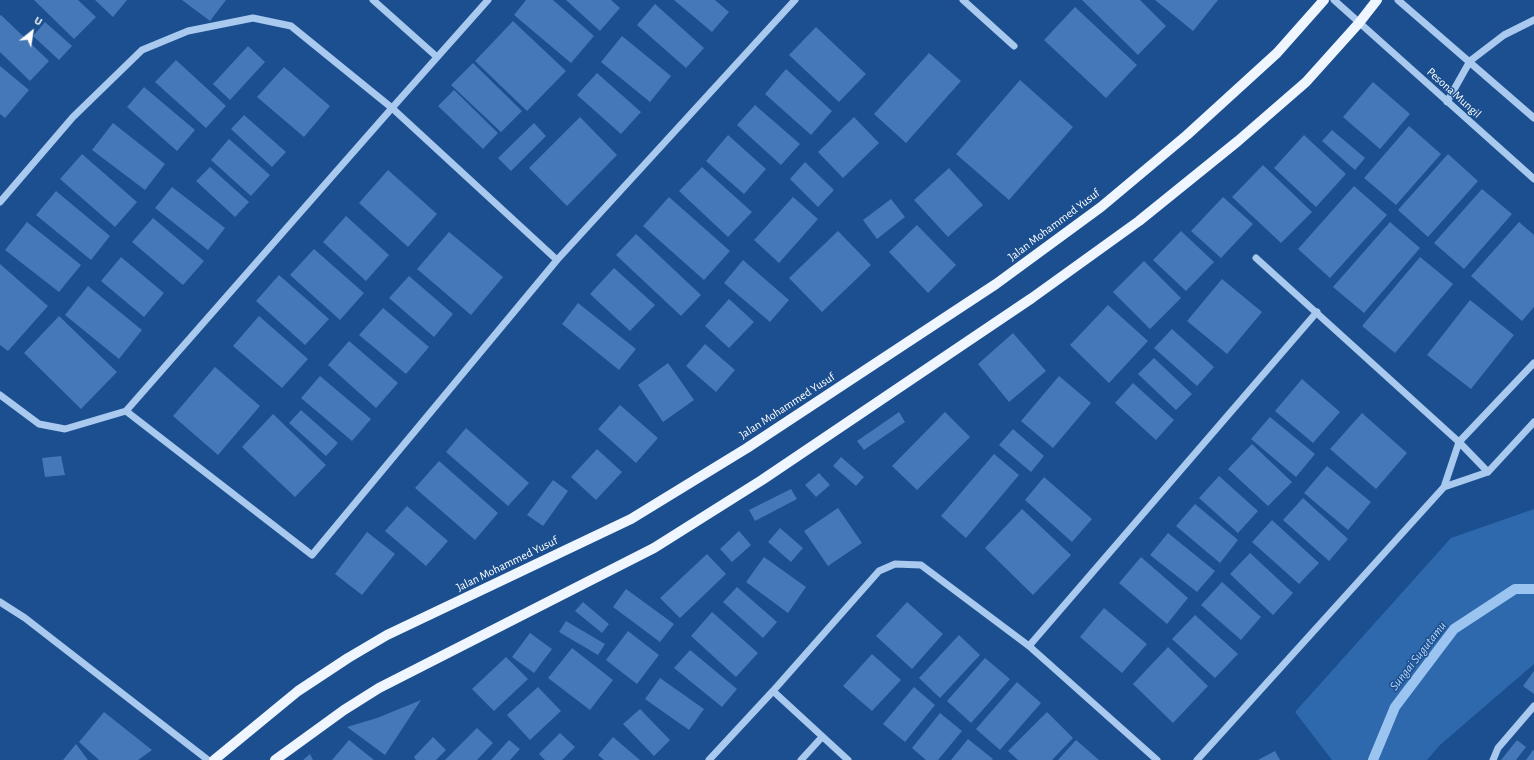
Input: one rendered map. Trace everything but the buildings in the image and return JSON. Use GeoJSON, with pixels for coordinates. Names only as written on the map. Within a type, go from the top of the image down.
{"type":"FeatureCollection","features":[{"type":"Feature","properties":{"kind":"main road","name":"Jalan Mohammed Yusuf"},"geometry":{"type":"LineString","coordinates":[[214,760],[298,691],[348,658],[387,635],[631,519],[747,448],[996,284],[1101,207],[1187,135],[1276,53],[1324,0]]}},
{"type":"Feature","properties":{"kind":"main road"},"geometry":{"type":"LineString","coordinates":[[275,760],[344,710],[379,688],[654,548],[762,480],[1025,303],[1140,221],[1238,141],[1306,82],[1359,23],[1377,0]]}},
{"type":"Feature","properties":{"kind":"street"},"geometry":{"type":"LineString","coordinates":[[373,0],[437,57]]}},
{"type":"Feature","properties":{"kind":"street"},"geometry":{"type":"LineString","coordinates":[[0,395],[39,424],[65,429],[126,411],[488,0]]}},
{"type":"Feature","properties":{"kind":"street"},"geometry":{"type":"LineString","coordinates":[[126,411],[312,555],[557,260],[795,0]]}},
{"type":"Feature","properties":{"kind":"street"},"geometry":{"type":"LineString","coordinates":[[963,0],[1014,46]]}},
{"type":"Feature","properties":{"kind":"street","name":"Pesona Mungil"},"geometry":{"type":"LineString","coordinates":[[1334,0],[1534,179]]}},
{"type":"Feature","properties":{"kind":"street"},"geometry":{"type":"LineString","coordinates":[[1398,0],[1534,118]]}},
{"type":"Feature","properties":{"kind":"street"},"geometry":{"type":"LineString","coordinates":[[0,202],[73,117],[142,50],[188,31],[253,18],[291,26],[392,108],[557,260]]}},
{"type":"Feature","properties":{"kind":"street"},"geometry":{"type":"LineString","coordinates":[[1447,102],[1470,61],[1504,35],[1534,20]]}},
{"type":"Feature","properties":{"kind":"street"},"geometry":{"type":"LineString","coordinates":[[1256,258],[1459,442],[1488,472]]}},
{"type":"Feature","properties":{"kind":"street"},"geometry":{"type":"LineString","coordinates":[[1029,646],[1317,312]]}},
{"type":"Feature","properties":{"kind":"street"},"geometry":{"type":"LineString","coordinates":[[1197,760],[1444,487],[1459,442],[1534,363]]}},
{"type":"Feature","properties":{"kind":"street"},"geometry":{"type":"LineString","coordinates":[[1444,487],[1488,472],[1534,422]]}},
{"type":"Feature","properties":{"kind":"street"},"geometry":{"type":"LineString","coordinates":[[709,760],[773,691],[879,571],[895,564],[921,565],[1029,646],[1157,760]]}},
{"type":"Feature","properties":{"kind":"street"},"geometry":{"type":"LineString","coordinates":[[0,602],[25,618],[208,760]]}},
{"type":"Feature","properties":{"kind":"street"},"geometry":{"type":"LineString","coordinates":[[773,691],[848,760]]}},
{"type":"Feature","properties":{"kind":"street"},"geometry":{"type":"LineString","coordinates":[[1493,760],[1498,748],[1534,706]]}},
{"type":"Feature","properties":{"kind":"street"},"geometry":{"type":"LineString","coordinates":[[801,760],[822,737]]}},
{"type":"Feature","properties":{"kind":"shaded area"},"geometry":{"type":"Polygon","coordinates":[[[1534,509],[1534,664],[1440,745],[1427,760],[1332,760],[1295,712],[1451,538],[1534,509]]]}},
{"type":"Feature","properties":{"kind":"waterway","name":"Sungai Sugutamu"},"geometry":{"type":"LineString","coordinates":[[1373,760],[1395,707],[1454,629],[1515,589],[1534,589]]}}]}
